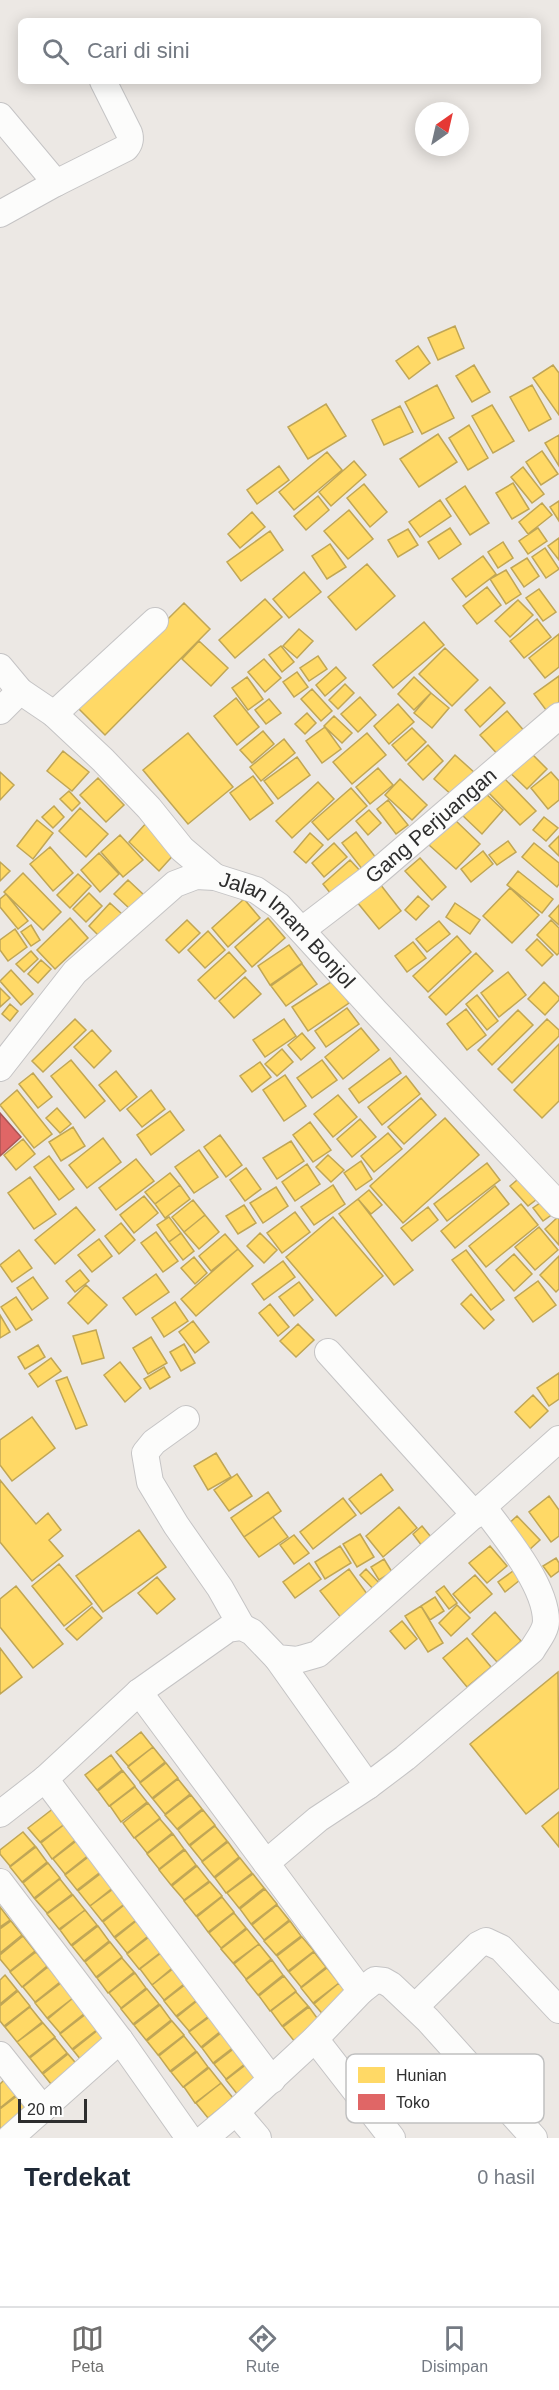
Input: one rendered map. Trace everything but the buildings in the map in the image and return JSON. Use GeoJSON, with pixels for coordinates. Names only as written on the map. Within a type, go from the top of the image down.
{"type":"FeatureCollection","features":[{"type":"Feature","properties":{"kind":"street"},"geometry":{"type":"LineString","coordinates":[[0,214],[126,148],[131,139],[129,133],[104,84]]}},
{"type":"Feature","properties":{"kind":"street"},"geometry":{"type":"LineString","coordinates":[[0,116],[56,183]]}},
{"type":"Feature","properties":{"kind":"street"},"geometry":{"type":"LineString","coordinates":[[54,714],[155,621]]}},
{"type":"Feature","properties":{"kind":"street"},"geometry":{"type":"LineString","coordinates":[[0,667],[20,691],[54,714],[149,808],[182,849],[215,877]]}},
{"type":"Feature","properties":{"kind":"street"},"geometry":{"type":"LineString","coordinates":[[0,711],[20,691]]}},
{"type":"Feature","properties":{"kind":"street","name":"Gang Perjuangan"},"geometry":{"type":"LineString","coordinates":[[302,930],[370,879],[559,716]]}},
{"type":"Feature","properties":{"kind":"street","name":"Jalan Imam Bonjol"},"geometry":{"type":"LineString","coordinates":[[2,1064],[75,972],[175,884],[196,876],[215,877],[238,883],[265,895],[279,906],[383,1020],[559,1205]]}},
{"type":"Feature","properties":{"kind":"street"},"geometry":{"type":"LineString","coordinates":[[266,1863],[318,1819],[405,1758],[532,1650],[543,1633],[546,1621],[540,1593],[521,1559],[479,1511],[328,1352]]}},
{"type":"Feature","properties":{"kind":"street"},"geometry":{"type":"LineString","coordinates":[[186,1419],[154,1442],[146,1453],[150,1482],[243,1627],[252,1632],[277,1658],[368,1786]]}},
{"type":"Feature","properties":{"kind":"street"},"geometry":{"type":"LineString","coordinates":[[277,1658],[297,1660],[318,1654],[559,1439]]}},
{"type":"Feature","properties":{"kind":"street"},"geometry":{"type":"LineString","coordinates":[[0,1814],[45,1779],[139,1692],[228,1629],[243,1627]]}},
{"type":"Feature","properties":{"kind":"street"},"geometry":{"type":"LineString","coordinates":[[139,1692],[361,1990]]}},
{"type":"Feature","properties":{"kind":"street"},"geometry":{"type":"LineString","coordinates":[[45,1779],[272,2080]]}},
{"type":"Feature","properties":{"kind":"street"},"geometry":{"type":"LineString","coordinates":[[0,1882],[120,2040],[189,2138]]}},
{"type":"Feature","properties":{"kind":"street"},"geometry":{"type":"LineString","coordinates":[[415,2007],[478,1945],[486,1941],[501,1948],[559,2010]]}},
{"type":"Feature","properties":{"kind":"street"},"geometry":{"type":"LineString","coordinates":[[205,2138],[272,2080],[361,1990],[375,1980],[384,1981],[415,2007],[458,2054]]}},
{"type":"Feature","properties":{"kind":"street"},"geometry":{"type":"LineString","coordinates":[[315,2039],[346,2079]]}},
{"type":"Feature","properties":{"kind":"street"},"geometry":{"type":"LineString","coordinates":[[10,2138],[120,2040]]}},
{"type":"Feature","properties":{"kind":"street"},"geometry":{"type":"LineString","coordinates":[[0,2055],[43,2109]]}},
{"type":"Feature","properties":{"kind":"street"},"geometry":{"type":"LineString","coordinates":[[236,2112],[258,2138]]}},
{"type":"Feature","properties":{"kind":"street"},"geometry":{"type":"LineString","coordinates":[[380,2123],[392,2138]]}},
{"type":"Feature","properties":{"kind":"street"},"geometry":{"type":"LineString","coordinates":[[520,2123],[534,2138]]}}]}
